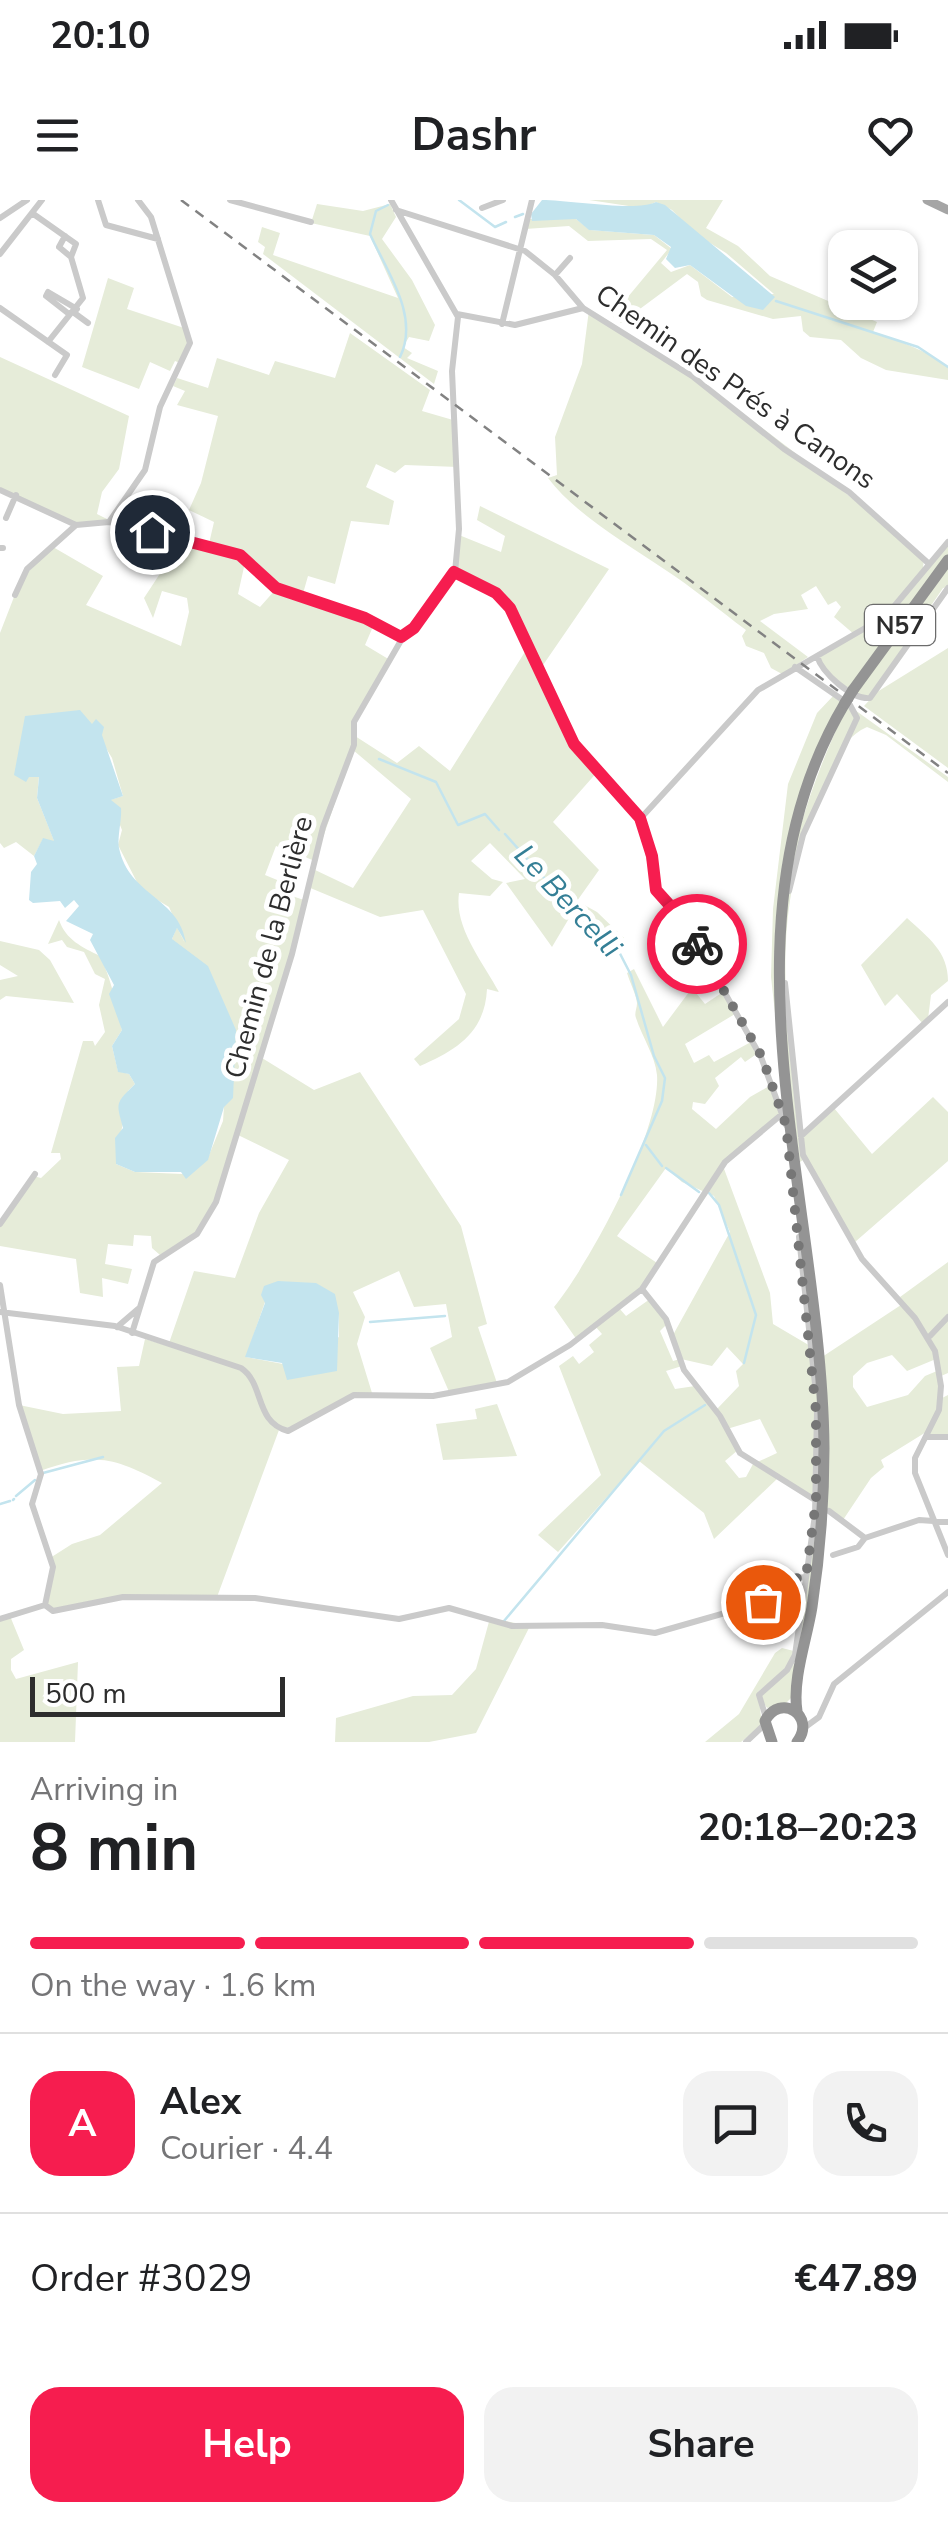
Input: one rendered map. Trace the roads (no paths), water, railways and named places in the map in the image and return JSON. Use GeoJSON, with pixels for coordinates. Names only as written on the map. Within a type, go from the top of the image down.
{"type":"FeatureCollection","features":[{"type":"Feature","properties":{"kind":"highway","name":"N57"},"geometry":{"type":"LineString","coordinates":[[803,1728],[797,1687],[818,1562],[824,1429],[778,991],[778,922],[800,805],[845,704],[948,560]]}},
{"type":"Feature","properties":{"kind":"highway","name":"N57"},"geometry":{"type":"LineString","coordinates":[[768,1722],[797,1687]]}},
{"type":"Feature","properties":{"kind":"highway"},"geometry":{"type":"LineString","coordinates":[[768,1722],[803,1728]]}},
{"type":"Feature","properties":{"kind":"main road"},"geometry":{"type":"LineString","coordinates":[[926,200],[948,210]]}},
{"type":"Feature","properties":{"kind":"street"},"geometry":{"type":"LineString","coordinates":[[0,218],[27,200]]}},
{"type":"Feature","properties":{"kind":"street"},"geometry":{"type":"LineString","coordinates":[[0,254],[42,200]]}},
{"type":"Feature","properties":{"kind":"street"},"geometry":{"type":"LineString","coordinates":[[98,200],[106,225],[159,239]]}},
{"type":"Feature","properties":{"kind":"street"},"geometry":{"type":"LineString","coordinates":[[108,522],[147,466],[160,407],[190,343],[151,217],[138,200]]}},
{"type":"Feature","properties":{"kind":"street"},"geometry":{"type":"LineString","coordinates":[[230,200],[311,222]]}},
{"type":"Feature","properties":{"kind":"street"},"geometry":{"type":"LineString","coordinates":[[392,200],[456,314],[452,386],[459,534],[454,572],[507,603],[574,744],[640,818],[652,856],[656,890],[686,924],[762,1057],[781,1115],[812,1347],[816,1501],[794,1659],[760,1692],[768,1722],[746,1742]]}},
{"type":"Feature","properties":{"kind":"street"},"geometry":{"type":"LineString","coordinates":[[482,208],[503,200]]}},
{"type":"Feature","properties":{"kind":"street"},"geometry":{"type":"LineString","coordinates":[[502,324],[532,200]]}},
{"type":"Feature","properties":{"kind":"street"},"geometry":{"type":"LineString","coordinates":[[396,210],[519,247]]}},
{"type":"Feature","properties":{"kind":"street"},"geometry":{"type":"LineString","coordinates":[[32,212],[77,244],[71,257]]}},
{"type":"Feature","properties":{"kind":"street"},"geometry":{"type":"LineString","coordinates":[[48,342],[73,312],[82,294],[71,257],[60,247],[65,236]]}},
{"type":"Feature","properties":{"kind":"street","name":"Chemin des Prés à Canons"},"geometry":{"type":"LineString","coordinates":[[519,247],[554,275],[583,308],[692,376],[784,449],[849,492],[927,562]]}},
{"type":"Feature","properties":{"kind":"street"},"geometry":{"type":"LineString","coordinates":[[554,275],[570,258]]}},
{"type":"Feature","properties":{"kind":"street"},"geometry":{"type":"LineString","coordinates":[[0,308],[66,356],[55,374]]}},
{"type":"Feature","properties":{"kind":"street"},"geometry":{"type":"LineString","coordinates":[[456,314],[502,324],[529,324],[583,308]]}},
{"type":"Feature","properties":{"kind":"street"},"geometry":{"type":"LineString","coordinates":[[73,312],[88,323]]}},
{"type":"Feature","properties":{"kind":"street"},"geometry":{"type":"LineString","coordinates":[[0,490],[76,525],[108,522],[240,555],[276,588],[365,618],[403,637]]}},
{"type":"Feature","properties":{"kind":"street"},"geometry":{"type":"LineString","coordinates":[[6,518],[16,495]]}},
{"type":"Feature","properties":{"kind":"street"},"geometry":{"type":"LineString","coordinates":[[15,595],[27,569],[76,525]]}},
{"type":"Feature","properties":{"kind":"street"},"geometry":{"type":"LineString","coordinates":[[640,818],[753,695],[886,616],[927,562],[948,542]]}},
{"type":"Feature","properties":{"kind":"street","name":"Chemin de la Berlière"},"geometry":{"type":"LineString","coordinates":[[133,1330],[154,1262],[197,1234],[216,1202],[292,954],[322,827],[354,745],[354,722],[403,637],[454,572]]}},
{"type":"Feature","properties":{"kind":"street"},"geometry":{"type":"LineString","coordinates":[[817,656],[820,666],[848,690],[861,699],[870,698],[948,588]]}},
{"type":"Feature","properties":{"kind":"street"},"geometry":{"type":"LineString","coordinates":[[796,667],[850,705],[857,718],[803,836],[787,902],[786,998],[801,1136],[810,1171],[862,1259],[930,1336],[941,1386],[936,1418],[916,1458],[915,1473],[948,1555]]}},
{"type":"Feature","properties":{"kind":"street"},"geometry":{"type":"LineString","coordinates":[[801,1136],[948,1002]]}},
{"type":"Feature","properties":{"kind":"street"},"geometry":{"type":"LineString","coordinates":[[3,1312],[120,1325],[240,1368],[249,1374],[267,1418],[284,1430],[299,1428],[320,1410],[348,1397],[389,1394],[410,1398],[467,1393],[519,1378],[570,1346],[642,1289],[725,1162],[781,1115]]}},
{"type":"Feature","properties":{"kind":"street"},"geometry":{"type":"LineString","coordinates":[[0,1224],[35,1174]]}},
{"type":"Feature","properties":{"kind":"street"},"geometry":{"type":"LineString","coordinates":[[0,1284],[19,1405],[41,1474],[32,1507],[53,1568],[45,1605]]}},
{"type":"Feature","properties":{"kind":"street"},"geometry":{"type":"LineString","coordinates":[[642,1289],[668,1323],[684,1370],[720,1416],[740,1453],[816,1501]]}},
{"type":"Feature","properties":{"kind":"street"},"geometry":{"type":"LineString","coordinates":[[120,1325],[139,1308]]}},
{"type":"Feature","properties":{"kind":"street"},"geometry":{"type":"LineString","coordinates":[[930,1336],[948,1318]]}},
{"type":"Feature","properties":{"kind":"street"},"geometry":{"type":"LineString","coordinates":[[928,1437],[948,1437]]}},
{"type":"Feature","properties":{"kind":"street"},"geometry":{"type":"LineString","coordinates":[[829,1511],[865,1538]]}},
{"type":"Feature","properties":{"kind":"street"},"geometry":{"type":"LineString","coordinates":[[833,1555],[858,1546],[865,1538],[919,1520],[948,1522]]}},
{"type":"Feature","properties":{"kind":"street"},"geometry":{"type":"LineString","coordinates":[[45,1605],[53,1611],[122,1598],[254,1598],[399,1618],[449,1608],[512,1626],[602,1625],[661,1632],[767,1601],[797,1578],[806,1577]]}},
{"type":"Feature","properties":{"kind":"street"},"geometry":{"type":"LineString","coordinates":[[803,1728],[820,1717],[834,1684],[948,1592]]}},
{"type":"Feature","properties":{"kind":"street"},"geometry":{"type":"LineString","coordinates":[[0,1619],[45,1605]]}},
{"type":"Feature","properties":{"kind":"water"},"geometry":{"type":"Polygon","coordinates":[[[542,200],[665,205],[775,297],[763,310],[746,306],[690,265],[675,268],[666,259],[671,247],[654,235],[589,230],[576,219],[532,221],[531,214],[542,200]]]}},
{"type":"Feature","properties":{"kind":"water"},"geometry":{"type":"Polygon","coordinates":[[[80,710],[92,724],[96,719],[104,727],[102,735],[123,796],[111,800],[121,808],[119,848],[124,864],[174,916],[186,943],[177,928],[172,939],[208,966],[236,1030],[233,1098],[224,1107],[208,1160],[186,1179],[181,1172],[135,1172],[116,1164],[115,1138],[123,1128],[119,1104],[135,1084],[129,1074],[118,1072],[112,1046],[122,1030],[109,994],[114,985],[90,940],[93,934],[66,921],[79,906],[74,900],[65,908],[60,901],[29,900],[31,872],[37,864],[34,856],[43,838],[54,841],[37,798],[39,777],[29,777],[26,782],[14,775],[25,716],[80,710]]]}},
{"type":"Feature","properties":{"kind":"water"},"geometry":{"type":"Polygon","coordinates":[[[278,1281],[316,1283],[335,1294],[339,1313],[337,1371],[287,1380],[282,1363],[245,1357],[265,1303],[261,1295],[264,1286],[278,1281]]]}},
{"type":"Feature","properties":{"kind":"waterway"},"geometry":{"type":"LineString","coordinates":[[459,200],[495,227],[506,222]]}},
{"type":"Feature","properties":{"kind":"waterway"},"geometry":{"type":"LineString","coordinates":[[388,205],[376,211],[370,234],[404,310],[405,342],[400,357]]}},
{"type":"Feature","properties":{"kind":"waterway"},"geometry":{"type":"LineString","coordinates":[[515,217],[523,214]]}},
{"type":"Feature","properties":{"kind":"waterway"},"geometry":{"type":"LineString","coordinates":[[776,301],[918,347],[948,367]]}},
{"type":"Feature","properties":{"kind":"waterway"},"geometry":{"type":"LineString","coordinates":[[379,759],[436,782],[458,825],[485,814],[499,830]]}},
{"type":"Feature","properties":{"kind":"waterway","name":"Le Bercelli"},"geometry":{"type":"LineString","coordinates":[[505,834],[571,908],[587,915]]}},
{"type":"Feature","properties":{"kind":"waterway","name":"Le Bercelli"},"geometry":{"type":"LineString","coordinates":[[614,942],[631,975],[654,1056],[665,1078],[662,1101],[621,1195]]}},
{"type":"Feature","properties":{"kind":"waterway"},"geometry":{"type":"LineString","coordinates":[[646,1145],[662,1166]]}},
{"type":"Feature","properties":{"kind":"waterway"},"geometry":{"type":"LineString","coordinates":[[666,1168],[699,1192]]}},
{"type":"Feature","properties":{"kind":"waterway"},"geometry":{"type":"LineString","coordinates":[[709,1193],[719,1205],[756,1315],[744,1363]]}},
{"type":"Feature","properties":{"kind":"waterway"},"geometry":{"type":"LineString","coordinates":[[370,1322],[445,1316]]}},
{"type":"Feature","properties":{"kind":"waterway"},"geometry":{"type":"LineString","coordinates":[[504,1621],[664,1431],[705,1405]]}},
{"type":"Feature","properties":{"kind":"waterway"},"geometry":{"type":"LineString","coordinates":[[43,1473],[103,1457]]}},
{"type":"Feature","properties":{"kind":"waterway"},"geometry":{"type":"LineString","coordinates":[[16,1496],[35,1480]]}},
{"type":"Feature","properties":{"kind":"waterway"},"geometry":{"type":"LineString","coordinates":[[0,1504],[10,1501]]}},
{"type":"Feature","properties":{"kind":"railway"},"geometry":{"type":"LineString","coordinates":[[181,200],[948,773]]}}]}
